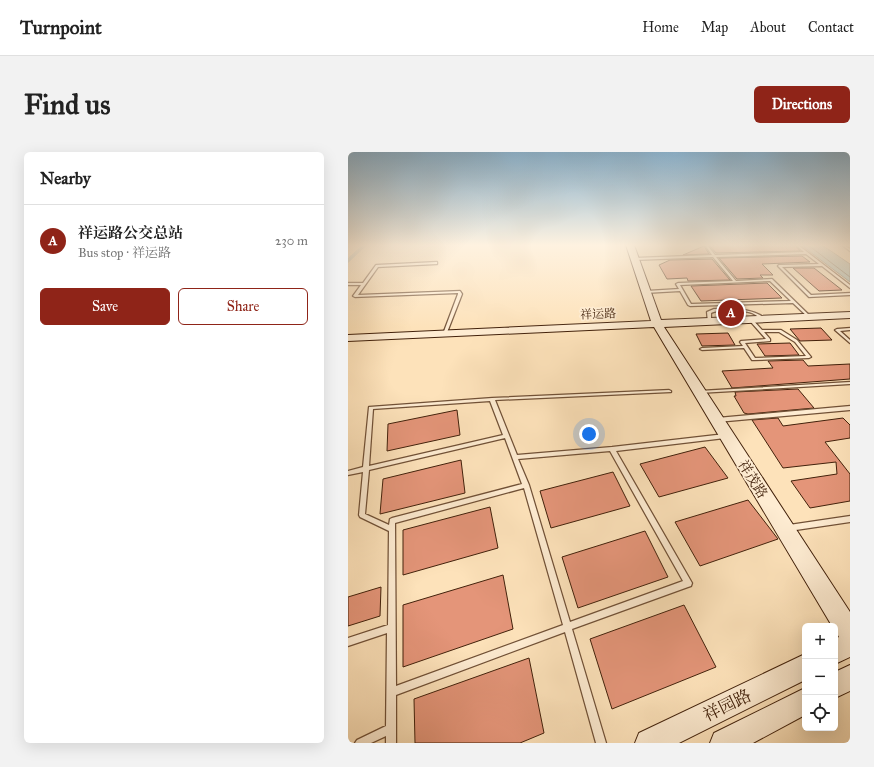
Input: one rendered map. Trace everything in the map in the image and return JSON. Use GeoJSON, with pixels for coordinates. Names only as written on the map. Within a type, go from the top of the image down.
{"type":"FeatureCollection","features":[{"type":"Feature","properties":{"kind":"street","name":"祥茂路"},"geometry":{"type":"LineString","coordinates":[[639,273],[657,324],[850,633]]}},
{"type":"Feature","properties":{"kind":"street","name":"祥运路"},"geometry":{"type":"LineString","coordinates":[[348,338],[850,316]]}},
{"type":"Feature","properties":{"kind":"street"},"geometry":{"type":"LineString","coordinates":[[838,650],[850,644]]}},
{"type":"Feature","properties":{"kind":"street","name":"祥园路"},"geometry":{"type":"LineString","coordinates":[[649,743],[802,667]]}},
{"type":"Feature","properties":{"kind":"street"},"geometry":{"type":"LineString","coordinates":[[838,684],[850,678]]}},
{"type":"Feature","properties":{"kind":"street"},"geometry":{"type":"LineString","coordinates":[[724,743],[802,703]]}},
{"type":"Feature","properties":{"kind":"lane"},"geometry":{"type":"LineString","coordinates":[[372,273],[355,296],[459,292],[460,294],[445,334]]}},
{"type":"Feature","properties":{"kind":"lane"},"geometry":{"type":"LineString","coordinates":[[728,273],[736,282]]}},
{"type":"Feature","properties":{"kind":"lane"},"geometry":{"type":"LineString","coordinates":[[786,273],[810,296],[850,294]]}},
{"type":"Feature","properties":{"kind":"lane"},"geometry":{"type":"LineString","coordinates":[[832,273],[850,287]]}},
{"type":"Feature","properties":{"kind":"lane"},"geometry":{"type":"LineString","coordinates":[[793,302],[690,305],[678,284],[771,280],[809,317]]}},
{"type":"Feature","properties":{"kind":"lane"},"geometry":{"type":"LineString","coordinates":[[348,284],[364,284]]}},
{"type":"Feature","properties":{"kind":"lane"},"geometry":{"type":"LineString","coordinates":[[646,292],[682,290]]}},
{"type":"Feature","properties":{"kind":"lane"},"geometry":{"type":"LineString","coordinates":[[709,322],[709,312],[714,310],[747,310],[756,313],[764,319]]}},
{"type":"Feature","properties":{"kind":"lane"},"geometry":{"type":"LineString","coordinates":[[751,320],[769,340],[742,342],[754,359],[809,356],[796,341],[780,330],[761,331]]}},
{"type":"Feature","properties":{"kind":"lane"},"geometry":{"type":"LineString","coordinates":[[850,329],[837,330],[850,342]]}},
{"type":"Feature","properties":{"kind":"lane"},"geometry":{"type":"LineString","coordinates":[[702,349],[746,347]]}},
{"type":"Feature","properties":{"kind":"lane"},"geometry":{"type":"LineString","coordinates":[[699,392],[850,383]]}},
{"type":"Feature","properties":{"kind":"lane"},"geometry":{"type":"LineString","coordinates":[[392,530],[362,515],[371,408],[492,399],[669,391]]}},
{"type":"Feature","properties":{"kind":"lane"},"geometry":{"type":"LineString","coordinates":[[492,399],[526,485],[601,743]]}},
{"type":"Feature","properties":{"kind":"lane"},"geometry":{"type":"LineString","coordinates":[[716,420],[849,410]]}},
{"type":"Feature","properties":{"kind":"lane"},"geometry":{"type":"LineString","coordinates":[[348,472],[506,436]]}},
{"type":"Feature","properties":{"kind":"lane"},"geometry":{"type":"LineString","coordinates":[[515,457],[612,449],[726,436]]}},
{"type":"Feature","properties":{"kind":"lane"},"geometry":{"type":"LineString","coordinates":[[391,692],[688,583],[612,449]]}},
{"type":"Feature","properties":{"kind":"lane"},"geometry":{"type":"LineString","coordinates":[[391,743],[392,521],[526,485]]}},
{"type":"Feature","properties":{"kind":"lane"},"geometry":{"type":"LineString","coordinates":[[785,529],[850,519]]}},
{"type":"Feature","properties":{"kind":"lane"},"geometry":{"type":"LineString","coordinates":[[348,642],[392,628]]}},
{"type":"Feature","properties":{"kind":"lane"},"geometry":{"type":"LineString","coordinates":[[360,743],[391,729]]}},
{"type":"Feature","properties":{"kind":"water"},"geometry":{"type":"Polygon","coordinates":[[[838,273],[850,273],[850,282],[838,273]]]}},
{"type":"Feature","properties":{"kind":"building"},"geometry":{"type":"Polygon","coordinates":[[[663,273],[724,273],[730,280],[688,281],[687,278],[667,279],[663,273]]]}},
{"type":"Feature","properties":{"kind":"building"},"geometry":{"type":"Polygon","coordinates":[[[731,273],[771,273],[773,275],[760,275],[763,278],[737,279],[731,273]]]}},
{"type":"Feature","properties":{"kind":"building"},"geometry":{"type":"Polygon","coordinates":[[[798,273],[820,273],[842,290],[819,291],[798,273]]]}},
{"type":"Feature","properties":{"kind":"building"},"geometry":{"type":"Polygon","coordinates":[[[767,283],[782,298],[701,301],[691,286],[767,283]]]}},
{"type":"Feature","properties":{"kind":"building"},"geometry":{"type":"Polygon","coordinates":[[[821,328],[832,340],[800,341],[790,329],[821,328]]]}},
{"type":"Feature","properties":{"kind":"building"},"geometry":{"type":"Polygon","coordinates":[[[728,333],[735,345],[702,346],[696,334],[728,333]]]}},
{"type":"Feature","properties":{"kind":"building"},"geometry":{"type":"Polygon","coordinates":[[[790,343],[799,355],[765,356],[757,344],[790,343]]]}},
{"type":"Feature","properties":{"kind":"building"},"geometry":{"type":"Polygon","coordinates":[[[803,360],[808,366],[850,364],[850,379],[732,388],[722,371],[773,368],[768,361],[803,360]]]}},
{"type":"Feature","properties":{"kind":"building"},"geometry":{"type":"Polygon","coordinates":[[[798,389],[814,408],[748,414],[744,413],[734,396],[736,396],[735,392],[798,389]]]}},
{"type":"Feature","properties":{"kind":"building"},"geometry":{"type":"Polygon","coordinates":[[[457,410],[460,435],[387,451],[388,424],[457,410]]]}},
{"type":"Feature","properties":{"kind":"building"},"geometry":{"type":"Polygon","coordinates":[[[778,418],[783,426],[843,418],[850,425],[850,438],[825,442],[850,474],[850,501],[810,508],[791,481],[837,474],[836,462],[783,468],[752,420],[778,418]]]}},
{"type":"Feature","properties":{"kind":"building"},"geometry":{"type":"Polygon","coordinates":[[[705,447],[728,478],[659,497],[640,464],[705,447]]]}},
{"type":"Feature","properties":{"kind":"building"},"geometry":{"type":"Polygon","coordinates":[[[461,460],[465,493],[380,514],[383,479],[461,460]]]}},
{"type":"Feature","properties":{"kind":"building"},"geometry":{"type":"Polygon","coordinates":[[[613,472],[630,506],[551,528],[540,491],[613,472]]]}},
{"type":"Feature","properties":{"kind":"building"},"geometry":{"type":"Polygon","coordinates":[[[748,500],[778,539],[700,566],[675,522],[748,500]]]}},
{"type":"Feature","properties":{"kind":"building"},"geometry":{"type":"Polygon","coordinates":[[[490,507],[498,548],[403,575],[403,530],[490,507]]]}},
{"type":"Feature","properties":{"kind":"building"},"geometry":{"type":"Polygon","coordinates":[[[645,531],[668,577],[578,608],[562,557],[645,531]]]}},
{"type":"Feature","properties":{"kind":"building"},"geometry":{"type":"Polygon","coordinates":[[[503,575],[513,629],[403,667],[403,605],[503,575]]]}},
{"type":"Feature","properties":{"kind":"building"},"geometry":{"type":"Polygon","coordinates":[[[381,587],[380,616],[348,626],[348,597],[381,587]]]}},
{"type":"Feature","properties":{"kind":"building"},"geometry":{"type":"Polygon","coordinates":[[[684,605],[716,667],[612,709],[590,639],[684,605]]]}},
{"type":"Feature","properties":{"kind":"building"},"geometry":{"type":"Polygon","coordinates":[[[529,658],[544,733],[520,743],[415,743],[414,699],[529,658]]]}},
{"type":"Feature","properties":{"kind":"place","name":"祥运路公交总站"},"geometry":{"type":"Point","coordinates":[731,313]}}]}
